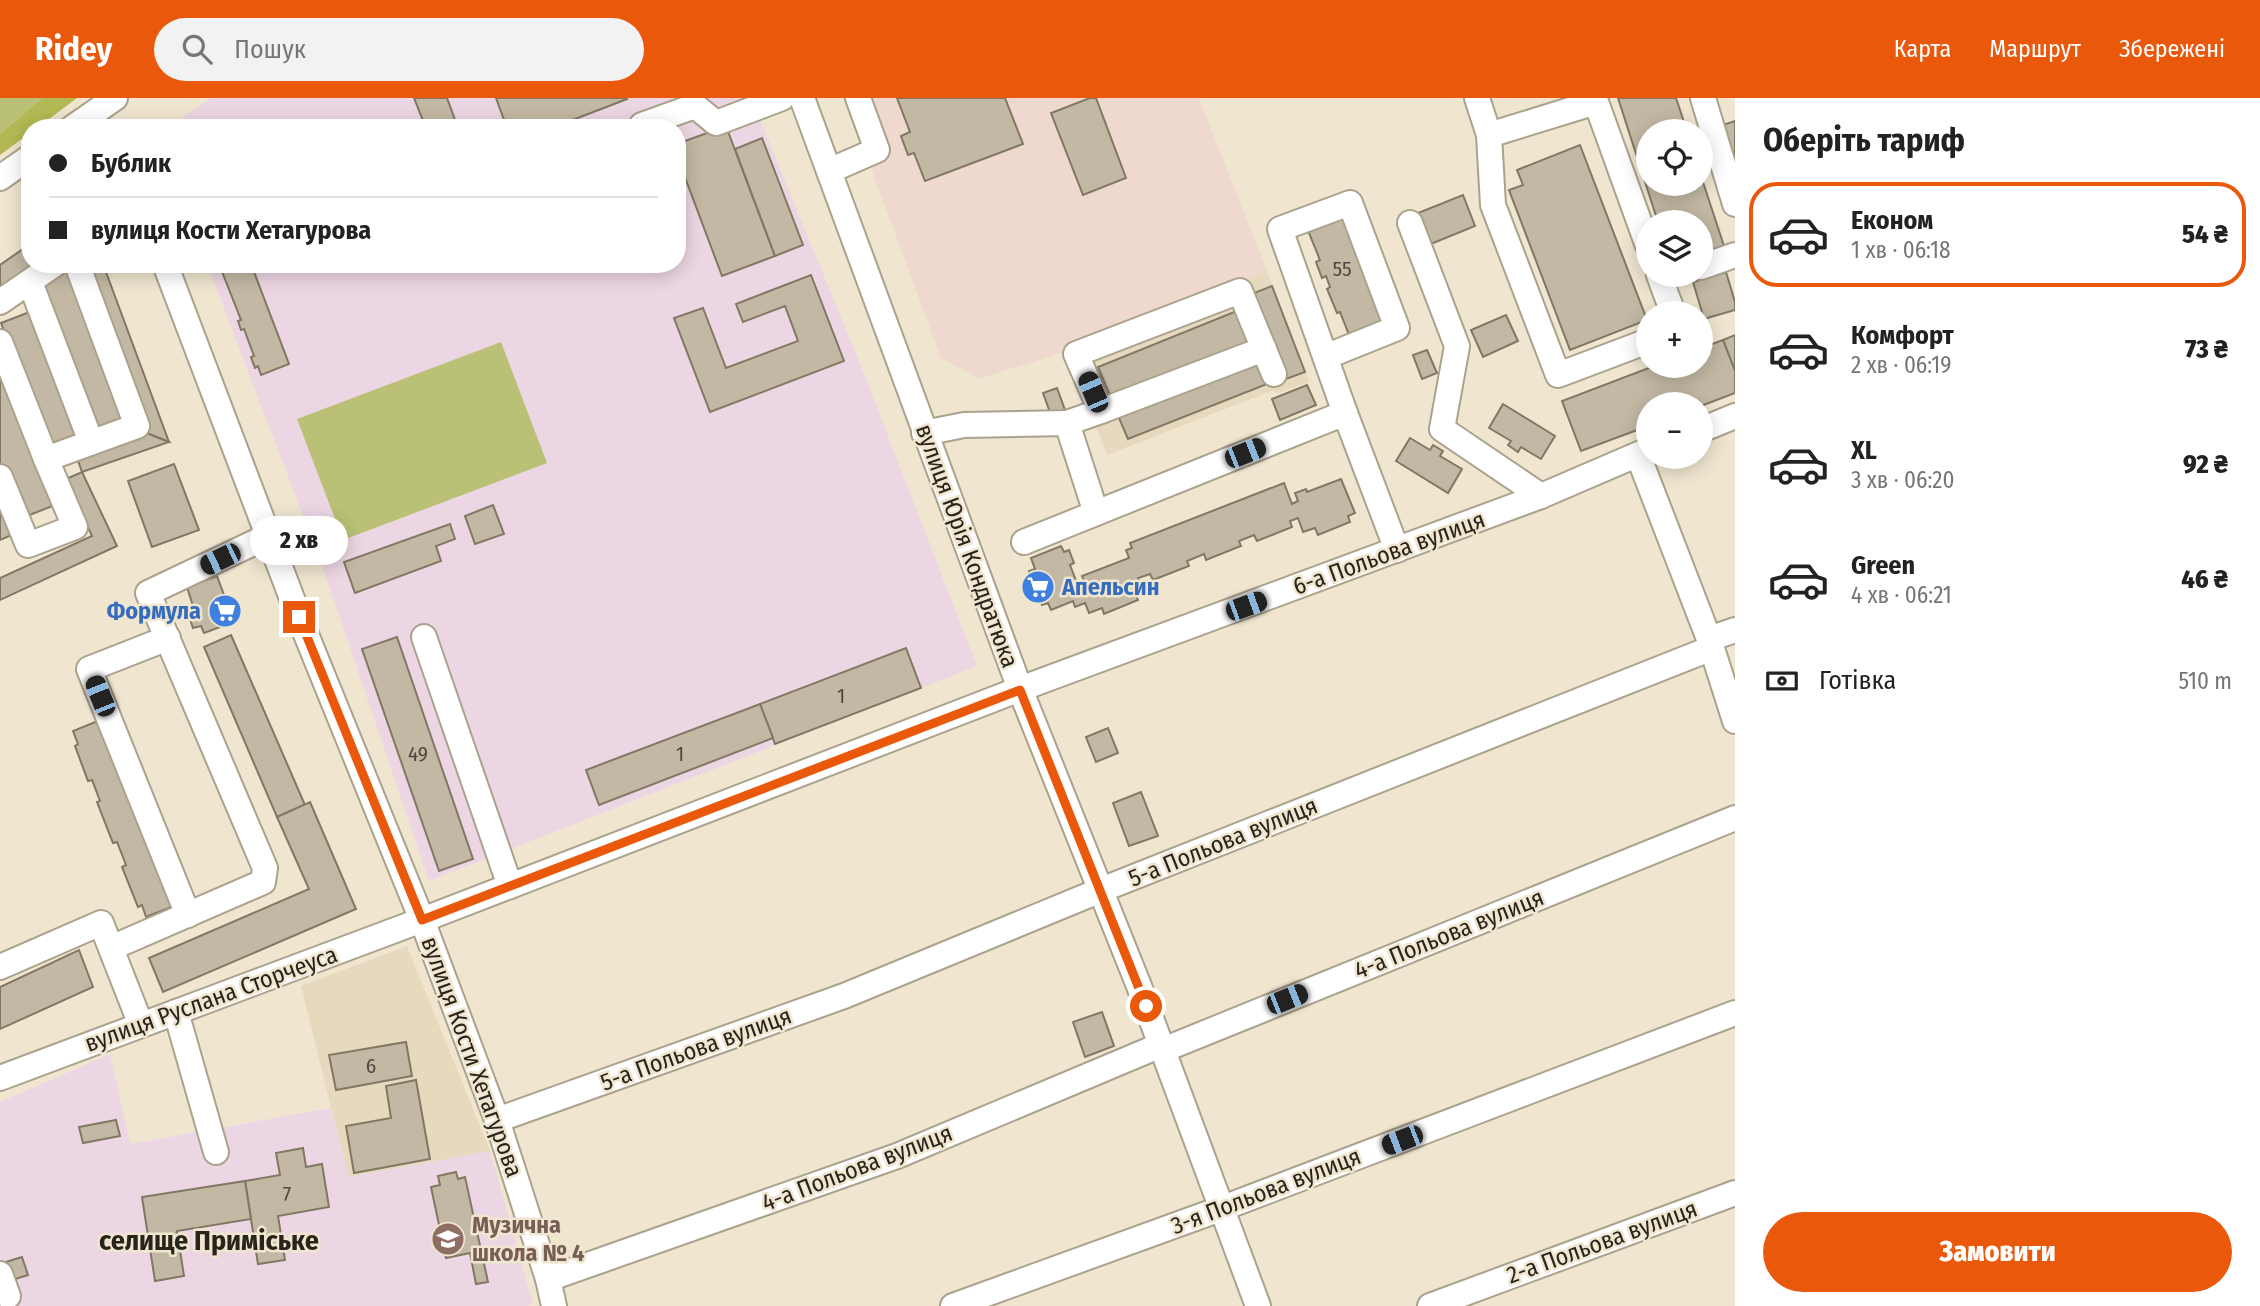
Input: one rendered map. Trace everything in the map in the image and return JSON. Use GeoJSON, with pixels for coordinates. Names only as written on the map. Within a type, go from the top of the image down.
{"type":"FeatureCollection","features":[{"type":"Feature","properties":{"kind":"street"},"geometry":{"type":"LineString","coordinates":[[659,119],[695,106],[716,123],[782,98]]}},
{"type":"Feature","properties":{"kind":"street","name":"вулиця Юрія Кондратюка"},"geometry":{"type":"LineString","coordinates":[[802,98],[1020,690],[1162,1047],[1258,1306]]}},
{"type":"Feature","properties":{"kind":"street"},"geometry":{"type":"LineString","coordinates":[[829,171],[877,150],[858,98]]}},
{"type":"Feature","properties":{"kind":"street"},"geometry":{"type":"LineString","coordinates":[[1477,98],[1489,135],[1493,205],[1558,376],[1636,346]]}},
{"type":"Feature","properties":{"kind":"street"},"geometry":{"type":"LineString","coordinates":[[1703,98],[1735,204]]}},
{"type":"Feature","properties":{"kind":"street"},"geometry":{"type":"LineString","coordinates":[[1489,135],[1597,100],[1636,212]]}},
{"type":"Feature","properties":{"kind":"street"},"geometry":{"type":"LineString","coordinates":[[0,178],[21,163]]}},
{"type":"Feature","properties":{"kind":"street"},"geometry":{"type":"LineString","coordinates":[[1325,357],[1397,328],[1350,203],[1280,229],[1345,414],[1397,551]]}},
{"type":"Feature","properties":{"kind":"street"},"geometry":{"type":"LineString","coordinates":[[1410,223],[1457,346],[1442,429],[1541,496]]}},
{"type":"Feature","properties":{"kind":"street"},"geometry":{"type":"LineString","coordinates":[[1713,263],[1735,256]]}},
{"type":"Feature","properties":{"kind":"street"},"geometry":{"type":"LineString","coordinates":[[0,302],[42,273]]}},
{"type":"Feature","properties":{"kind":"street"},"geometry":{"type":"LineString","coordinates":[[46,459],[137,426],[80,273]]}},
{"type":"Feature","properties":{"kind":"street","name":"вулиця Кости Хетагурова"},"geometry":{"type":"LineString","coordinates":[[168,273],[268,536],[422,920],[497,1120],[548,1279],[554,1306]]}},
{"type":"Feature","properties":{"kind":"street"},"geometry":{"type":"LineString","coordinates":[[30,282],[91,442]]}},
{"type":"Feature","properties":{"kind":"street"},"geometry":{"type":"LineString","coordinates":[[1101,411],[1076,354],[1240,291],[1274,373]]}},
{"type":"Feature","properties":{"kind":"street"},"geometry":{"type":"LineString","coordinates":[[0,342],[75,527],[28,545],[0,477]]}},
{"type":"Feature","properties":{"kind":"street"},"geometry":{"type":"LineString","coordinates":[[924,433],[964,425],[1067,424],[1264,349]]}},
{"type":"Feature","properties":{"kind":"street"},"geometry":{"type":"LineString","coordinates":[[1024,542],[1345,414]]}},
{"type":"Feature","properties":{"kind":"street"},"geometry":{"type":"LineString","coordinates":[[1713,425],[1735,416]]}},
{"type":"Feature","properties":{"kind":"street"},"geometry":{"type":"LineString","coordinates":[[1067,424],[1096,513]]}},
{"type":"Feature","properties":{"kind":"street","name":"6-а Польова вулиця"},"geometry":{"type":"LineString","coordinates":[[422,920],[1020,690],[1541,496],[1636,456]]}},
{"type":"Feature","properties":{"kind":"street"},"geometry":{"type":"LineString","coordinates":[[1649,469],[1735,721]]}},
{"type":"Feature","properties":{"kind":"street"},"geometry":{"type":"LineString","coordinates":[[111,948],[263,882],[265,868],[148,593],[268,536]]}},
{"type":"Feature","properties":{"kind":"street","name":"5-а Польова вулиця"},"geometry":{"type":"LineString","coordinates":[[497,1120],[844,996],[1710,643],[1735,630]]}},
{"type":"Feature","properties":{"kind":"street"},"geometry":{"type":"LineString","coordinates":[[424,637],[510,886]]}},
{"type":"Feature","properties":{"kind":"street"},"geometry":{"type":"LineString","coordinates":[[168,639],[89,668],[188,915]]}},
{"type":"Feature","properties":{"kind":"street","name":"4-а Польова вулиця"},"geometry":{"type":"LineString","coordinates":[[548,1279],[897,1156],[1735,818]]}},
{"type":"Feature","properties":{"kind":"street","name":"вулиця Руслана Сторчеуса"},"geometry":{"type":"LineString","coordinates":[[0,1078],[422,920]]}},
{"type":"Feature","properties":{"kind":"street"},"geometry":{"type":"LineString","coordinates":[[0,967],[101,923],[141,1025]]}},
{"type":"Feature","properties":{"kind":"street"},"geometry":{"type":"LineString","coordinates":[[176,1012],[216,1152]]}},
{"type":"Feature","properties":{"kind":"street","name":"3-я Польова вулиця"},"geometry":{"type":"LineString","coordinates":[[953,1306],[1223,1208],[1735,1013]]}},
{"type":"Feature","properties":{"kind":"street","name":"2-а Польова вулиця"},"geometry":{"type":"LineString","coordinates":[[1430,1306],[1735,1193]]}},
{"type":"Feature","properties":{"kind":"shaded area"},"geometry":{"type":"Polygon","coordinates":[[[210,98],[751,98],[859,361],[977,666],[429,881],[322,565],[210,273],[686,273],[686,119],[181,119],[210,98]]]}},
{"type":"Feature","properties":{"kind":"shaded area"},"geometry":{"type":"Polygon","coordinates":[[[845,98],[1199,98],[1267,271],[1067,351],[979,379],[941,358],[845,98]]]}},
{"type":"Feature","properties":{"kind":"shaded area"},"geometry":{"type":"Polygon","coordinates":[[[1267,271],[1309,382],[1276,394],[1274,390],[1107,455],[1067,351],[1267,271]]]}},
{"type":"Feature","properties":{"kind":"shaded area"},"geometry":{"type":"Polygon","coordinates":[[[407,946],[490,1151],[348,1177],[301,986],[407,946]]]}},
{"type":"Feature","properties":{"kind":"shaded area"},"geometry":{"type":"Polygon","coordinates":[[[110,1054],[130,1144],[331,1108],[349,1177],[490,1151],[533,1304],[0,1306],[0,1102],[110,1054]]]}},
{"type":"Feature","properties":{"kind":"green space"},"geometry":{"type":"Polygon","coordinates":[[[0,98],[42,98],[0,134],[0,98]]]}},
{"type":"Feature","properties":{"kind":"green space"},"geometry":{"type":"Polygon","coordinates":[[[42,98],[77,98],[49,119],[21,119],[21,140],[0,155],[0,134],[42,98]]]}},
{"type":"Feature","properties":{"kind":"green space"},"geometry":{"type":"Polygon","coordinates":[[[501,342],[547,463],[343,540],[297,419],[501,342]]]}},
{"type":"Feature","properties":{"kind":"building"},"geometry":{"type":"Polygon","coordinates":[[[414,98],[447,98],[455,119],[422,119],[414,98]]]}},
{"type":"Feature","properties":{"kind":"building"},"geometry":{"type":"Polygon","coordinates":[[[496,98],[627,99],[575,119],[504,119],[496,98]]]}},
{"type":"Feature","properties":{"kind":"building"},"geometry":{"type":"Polygon","coordinates":[[[897,98],[1005,98],[1023,144],[925,181],[914,153],[908,155],[901,136],[910,132],[897,98]]]}},
{"type":"Feature","properties":{"kind":"building"},"geometry":{"type":"Polygon","coordinates":[[[1096,98],[1126,178],[1083,195],[1051,113],[1096,98]]]}},
{"type":"Feature","properties":{"kind":"building"},"geometry":{"type":"Polygon","coordinates":[[[1618,98],[1676,98],[1683,119],[1636,119],[1636,154],[1618,98]]]}},
{"type":"Feature","properties":{"kind":"building"},"geometry":{"type":"Polygon","coordinates":[[[1735,121],[1735,161],[1723,125],[1735,121]]]}},
{"type":"Feature","properties":{"kind":"building"},"geometry":{"type":"Polygon","coordinates":[[[726,126],[775,256],[722,276],[686,180],[686,141],[726,126]]]}},
{"type":"Feature","properties":{"kind":"building"},"geometry":{"type":"Polygon","coordinates":[[[762,138],[803,245],[775,256],[735,149],[762,138]]]}},
{"type":"Feature","properties":{"kind":"building"},"geometry":{"type":"Polygon","coordinates":[[[1580,145],[1640,301],[1636,301],[1636,324],[1570,350],[1509,190],[1523,185],[1517,170],[1580,145]]]}},
{"type":"Feature","properties":{"kind":"building"},"geometry":{"type":"Polygon","coordinates":[[[1463,195],[1475,226],[1431,244],[1418,213],[1463,195]]]}},
{"type":"Feature","properties":{"kind":"building"},"geometry":{"type":"Polygon","coordinates":[[[1650,196],[1708,196],[1712,210],[1654,210],[1650,196]]]}},
{"type":"Feature","properties":{"kind":"building"},"geometry":{"type":"Polygon","coordinates":[[[1713,212],[1726,252],[1713,256],[1713,212]]]}},
{"type":"Feature","properties":{"kind":"building"},"geometry":{"type":"Polygon","coordinates":[[[1344,213],[1388,325],[1351,340],[1327,289],[1330,287],[1326,276],[1322,278],[1316,262],[1320,260],[1307,228],[1344,213]]]}},
{"type":"Feature","properties":{"kind":"building"},"geometry":{"type":"Polygon","coordinates":[[[21,250],[21,273],[26,273],[0,290],[0,265],[21,250]]]}},
{"type":"Feature","properties":{"kind":"building"},"geometry":{"type":"Polygon","coordinates":[[[1726,272],[1735,310],[1713,316],[1713,301],[1699,301],[1694,287],[1713,287],[1713,276],[1726,272]]]}},
{"type":"Feature","properties":{"kind":"building"},"geometry":{"type":"Polygon","coordinates":[[[60,273],[74,273],[127,420],[93,432],[40,287],[60,273]]]}},
{"type":"Feature","properties":{"kind":"building"},"geometry":{"type":"Polygon","coordinates":[[[88,273],[106,273],[169,442],[144,432],[88,273]]]}},
{"type":"Feature","properties":{"kind":"building"},"geometry":{"type":"Polygon","coordinates":[[[223,273],[254,273],[289,364],[261,375],[258,366],[255,368],[251,357],[254,356],[244,329],[241,330],[238,321],[241,320],[223,273]]]}},
{"type":"Feature","properties":{"kind":"building"},"geometry":{"type":"Polygon","coordinates":[[[811,275],[844,361],[710,412],[674,318],[703,308],[726,368],[798,341],[785,306],[743,322],[736,304],[811,275]]]}},
{"type":"Feature","properties":{"kind":"building"},"geometry":{"type":"Polygon","coordinates":[[[1272,286],[1305,372],[1286,379],[1254,293],[1272,286]]]}},
{"type":"Feature","properties":{"kind":"building"},"geometry":{"type":"Polygon","coordinates":[[[1244,308],[1257,340],[1111,398],[1098,367],[1244,308]]]}},
{"type":"Feature","properties":{"kind":"building"},"geometry":{"type":"Polygon","coordinates":[[[32,311],[80,433],[49,445],[1,323],[32,311]]]}},
{"type":"Feature","properties":{"kind":"building"},"geometry":{"type":"Polygon","coordinates":[[[1506,315],[1518,341],[1483,357],[1471,330],[1506,315]]]}},
{"type":"Feature","properties":{"kind":"building"},"geometry":{"type":"Polygon","coordinates":[[[1735,335],[1735,371],[1723,340],[1735,335]]]}},
{"type":"Feature","properties":{"kind":"building"},"geometry":{"type":"Polygon","coordinates":[[[1723,340],[1735,371],[1735,393],[1713,401],[1713,392],[1636,392],[1636,430],[1581,451],[1562,401],[1636,373],[1636,378],[1713,378],[1713,344],[1723,340]]]}},
{"type":"Feature","properties":{"kind":"building"},"geometry":{"type":"Polygon","coordinates":[[[1427,350],[1437,373],[1422,379],[1413,355],[1427,350]]]}},
{"type":"Feature","properties":{"kind":"building"},"geometry":{"type":"Polygon","coordinates":[[[1255,355],[1267,384],[1128,439],[1116,411],[1255,355]]]}},
{"type":"Feature","properties":{"kind":"building"},"geometry":{"type":"Polygon","coordinates":[[[0,363],[55,505],[22,518],[0,462],[0,363]]]}},
{"type":"Feature","properties":{"kind":"building"},"geometry":{"type":"Polygon","coordinates":[[[1307,385],[1316,405],[1280,420],[1272,399],[1307,385]]]}},
{"type":"Feature","properties":{"kind":"building"},"geometry":{"type":"Polygon","coordinates":[[[1057,388],[1065,410],[1051,415],[1043,393],[1057,388]]]}},
{"type":"Feature","properties":{"kind":"building"},"geometry":{"type":"Polygon","coordinates":[[[1503,404],[1555,436],[1541,459],[1521,447],[1518,452],[1508,445],[1511,441],[1489,428],[1503,404]]]}},
{"type":"Feature","properties":{"kind":"building"},"geometry":{"type":"Polygon","coordinates":[[[144,432],[169,442],[82,472],[76,455],[144,432]]]}},
{"type":"Feature","properties":{"kind":"building"},"geometry":{"type":"Polygon","coordinates":[[[1410,438],[1430,450],[1433,445],[1443,451],[1440,456],[1462,469],[1448,493],[1396,461],[1410,438]]]}},
{"type":"Feature","properties":{"kind":"building"},"geometry":{"type":"Polygon","coordinates":[[[174,464],[199,530],[152,547],[128,481],[174,464]]]}},
{"type":"Feature","properties":{"kind":"building"},"geometry":{"type":"Polygon","coordinates":[[[82,472],[117,546],[0,600],[0,578],[92,536],[66,479],[82,472]]]}},
{"type":"Feature","properties":{"kind":"building"},"geometry":{"type":"Polygon","coordinates":[[[1341,479],[1355,513],[1348,516],[1350,522],[1318,535],[1315,528],[1303,532],[1298,518],[1290,521],[1292,527],[1257,541],[1254,535],[1239,541],[1241,546],[1206,560],[1204,554],[1187,561],[1189,566],[1153,580],[1150,574],[1138,578],[1144,593],[1136,596],[1138,600],[1104,614],[1102,608],[1089,613],[1085,603],[1075,607],[1073,601],[1051,610],[1048,603],[1042,605],[1029,571],[1035,569],[1031,558],[1061,546],[1064,552],[1069,550],[1074,563],[1070,565],[1077,583],[1084,581],[1082,576],[1129,558],[1126,550],[1132,548],[1130,543],[1284,483],[1292,504],[1298,501],[1295,493],[1306,489],[1307,492],[1341,479]]]}},
{"type":"Feature","properties":{"kind":"building"},"geometry":{"type":"Polygon","coordinates":[[[0,500],[14,534],[0,540],[0,500]]]}},
{"type":"Feature","properties":{"kind":"building"},"geometry":{"type":"Polygon","coordinates":[[[493,505],[504,534],[475,544],[465,516],[493,505]]]}},
{"type":"Feature","properties":{"kind":"building"},"geometry":{"type":"Polygon","coordinates":[[[450,524],[455,539],[436,546],[441,561],[355,593],[344,562],[450,524]]]}},
{"type":"Feature","properties":{"kind":"building"},"geometry":{"type":"Polygon","coordinates":[[[217,576],[234,622],[204,633],[201,626],[193,628],[186,608],[193,606],[187,587],[217,576]]]}},
{"type":"Feature","properties":{"kind":"building"},"geometry":{"type":"Polygon","coordinates":[[[231,635],[305,805],[277,817],[204,647],[231,635]]]}},
{"type":"Feature","properties":{"kind":"building"},"geometry":{"type":"Polygon","coordinates":[[[397,637],[473,859],[439,871],[362,649],[397,637]]]}},
{"type":"Feature","properties":{"kind":"building"},"geometry":{"type":"Polygon","coordinates":[[[906,648],[921,688],[775,744],[760,704],[906,648]]]}},
{"type":"Feature","properties":{"kind":"building"},"geometry":{"type":"Polygon","coordinates":[[[760,704],[773,738],[599,805],[586,770],[760,704]]]}},
{"type":"Feature","properties":{"kind":"building"},"geometry":{"type":"Polygon","coordinates":[[[100,720],[174,906],[146,917],[142,905],[138,907],[122,867],[126,865],[117,842],[113,843],[97,802],[100,801],[92,780],[88,781],[75,746],[78,744],[73,731],[100,720]]]}},
{"type":"Feature","properties":{"kind":"building"},"geometry":{"type":"Polygon","coordinates":[[[1108,728],[1118,753],[1096,762],[1086,737],[1108,728]]]}},
{"type":"Feature","properties":{"kind":"building"},"geometry":{"type":"Polygon","coordinates":[[[1141,792],[1158,836],[1129,846],[1113,803],[1141,792]]]}},
{"type":"Feature","properties":{"kind":"building"},"geometry":{"type":"Polygon","coordinates":[[[310,802],[356,909],[163,992],[149,958],[309,889],[277,817],[310,802]]]}},
{"type":"Feature","properties":{"kind":"building"},"geometry":{"type":"Polygon","coordinates":[[[79,950],[93,987],[0,1029],[0,987],[79,950]]]}},
{"type":"Feature","properties":{"kind":"building"},"geometry":{"type":"Polygon","coordinates":[[[1102,1012],[1114,1046],[1085,1057],[1073,1022],[1102,1012]]]}},
{"type":"Feature","properties":{"kind":"building"},"geometry":{"type":"Polygon","coordinates":[[[406,1042],[412,1076],[336,1090],[329,1055],[406,1042]]]}},
{"type":"Feature","properties":{"kind":"building"},"geometry":{"type":"Polygon","coordinates":[[[416,1080],[430,1159],[354,1173],[346,1126],[391,1118],[386,1086],[416,1080]]]}},
{"type":"Feature","properties":{"kind":"building"},"geometry":{"type":"Polygon","coordinates":[[[116,1120],[120,1136],[83,1143],[79,1127],[116,1120]]]}},
{"type":"Feature","properties":{"kind":"building"},"geometry":{"type":"Polygon","coordinates":[[[303,1148],[306,1167],[322,1164],[329,1207],[278,1216],[285,1260],[258,1264],[245,1181],[280,1175],[276,1153],[303,1148]]]}},
{"type":"Feature","properties":{"kind":"building"},"geometry":{"type":"Polygon","coordinates":[[[456,1172],[458,1179],[465,1177],[488,1282],[476,1284],[470,1253],[446,1258],[431,1187],[440,1185],[438,1176],[456,1172]]]}},
{"type":"Feature","properties":{"kind":"building"},"geometry":{"type":"Polygon","coordinates":[[[245,1181],[251,1219],[177,1231],[184,1276],[155,1281],[142,1197],[245,1181]]]}},
{"type":"Feature","properties":{"kind":"building"},"geometry":{"type":"Polygon","coordinates":[[[22,1257],[28,1275],[12,1280],[6,1262],[22,1257]]]}},
{"type":"Feature","properties":{"kind":"place","name":"Апельсин"},"geometry":{"type":"Point","coordinates":[1038,587]}},
{"type":"Feature","properties":{"kind":"place","name":"Формула"},"geometry":{"type":"Point","coordinates":[225,611]}},
{"type":"Feature","properties":{"kind":"place","name":"Музична школа № 4"},"geometry":{"type":"Point","coordinates":[448,1239]}},
{"type":"Feature","properties":{"kind":"district","name":"селище Приміське"},"geometry":{"type":"Point","coordinates":[209,1240]}},
{"type":"Feature","properties":{"kind":"route"},"geometry":{"type":"LineString","coordinates":[[299,617],[422,920],[1020,690],[1146,1006]]}}]}
